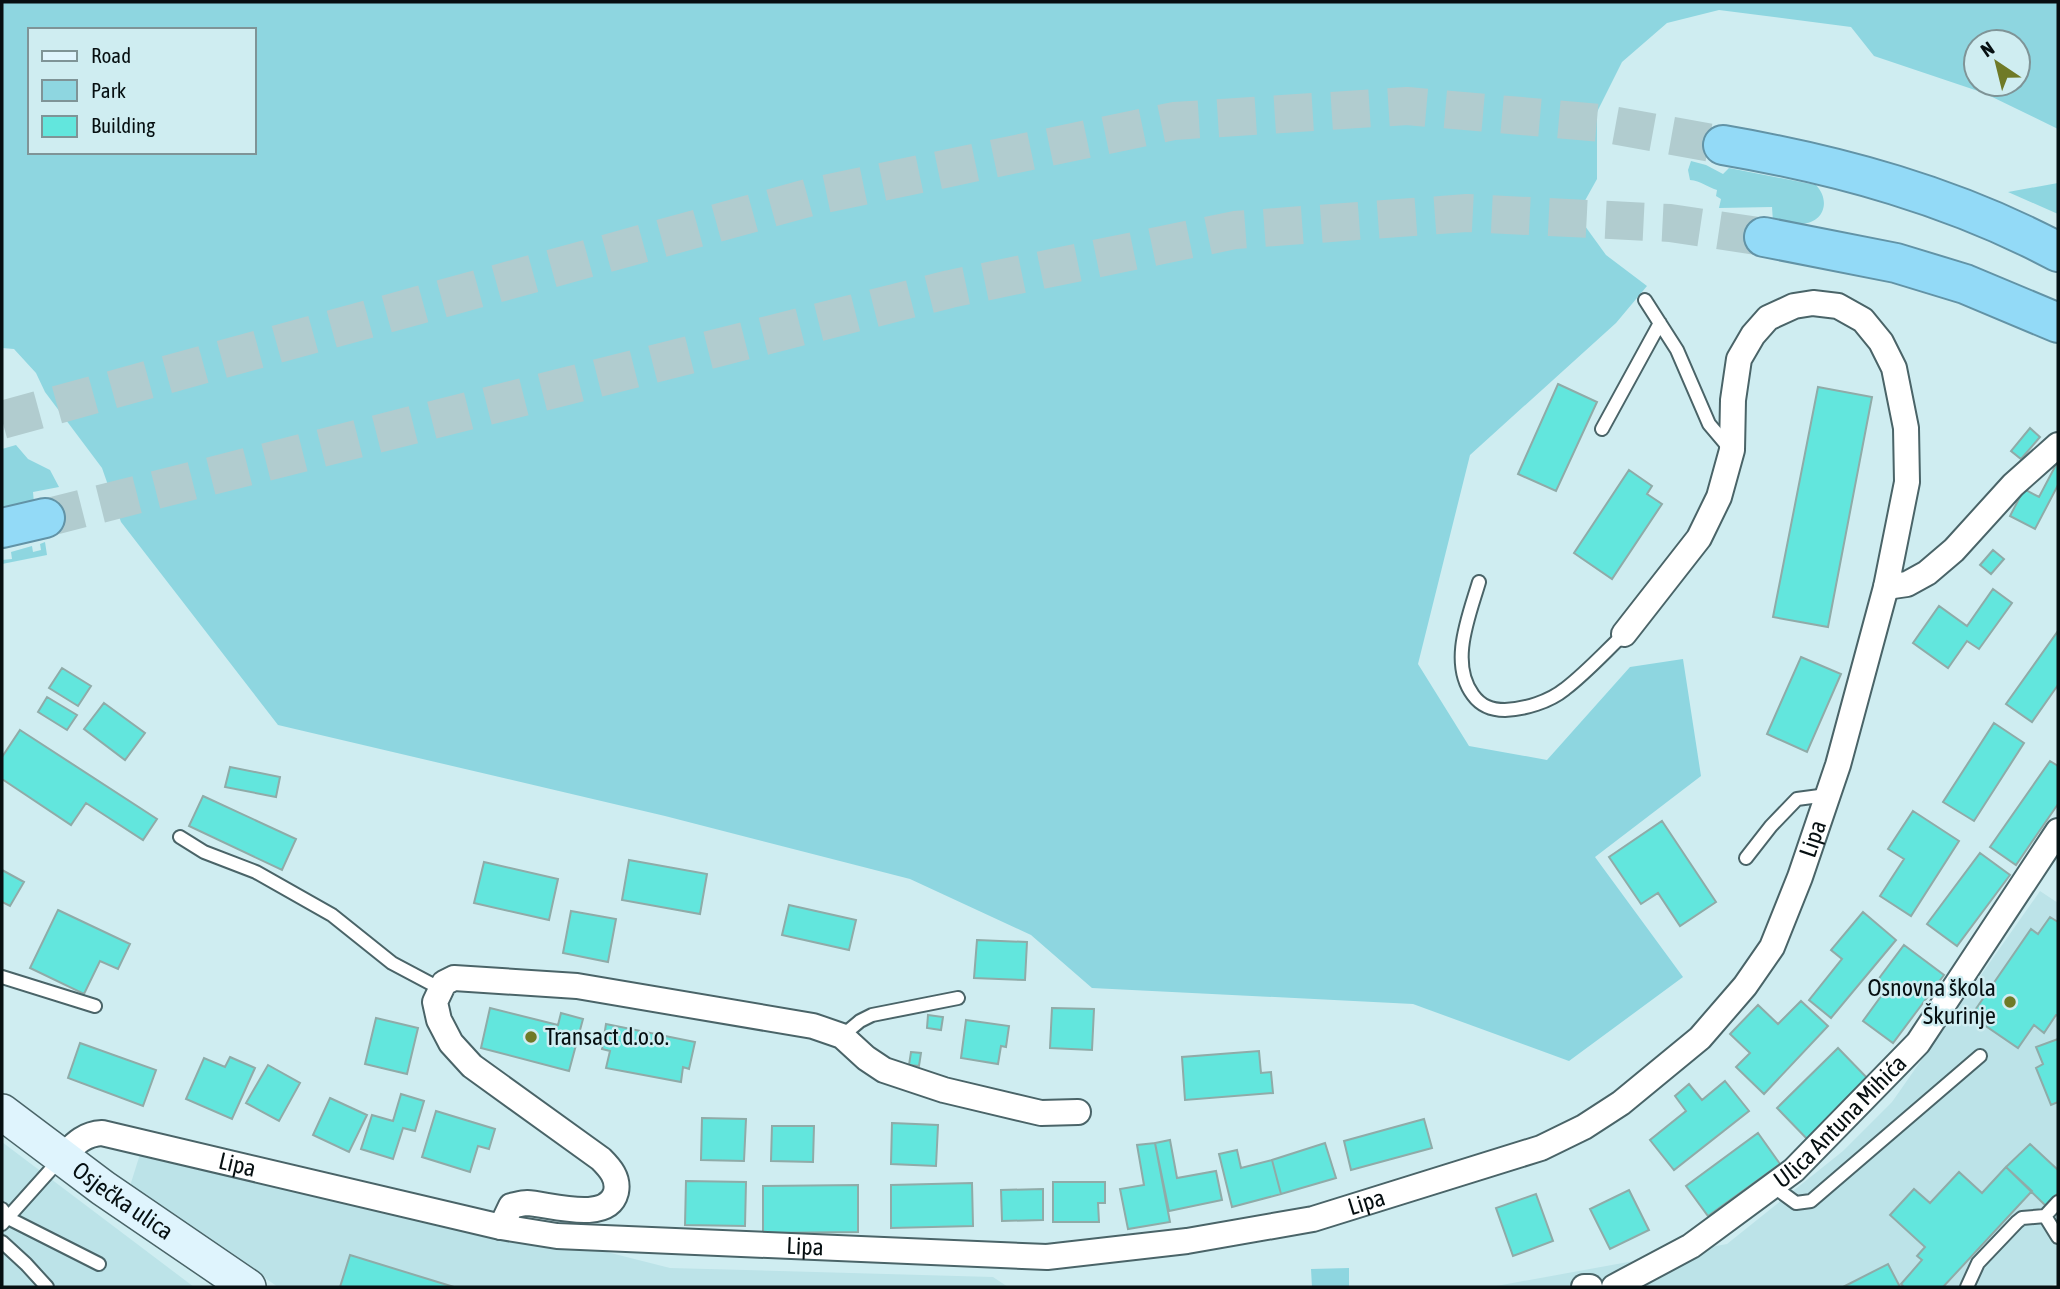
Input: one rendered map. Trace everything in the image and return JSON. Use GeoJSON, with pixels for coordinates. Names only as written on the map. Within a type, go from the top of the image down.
{"type":"FeatureCollection","features":[{"type":"Feature","properties":{"kind":"highway"},"geometry":{"type":"LineString","coordinates":[[1723,145],[1793,157],[1855,172],[1917,192],[2058,252]]}},
{"type":"Feature","properties":{"kind":"highway"},"geometry":{"type":"LineString","coordinates":[[1763,237],[1896,263],[1965,284],[2058,323]]}},
{"type":"Feature","properties":{"kind":"highway"},"geometry":{"type":"LineString","coordinates":[[2,528],[45,519]]}},
{"type":"Feature","properties":{"kind":"main road","name":"Osječka ulica"},"geometry":{"type":"LineString","coordinates":[[2,1112],[103,1188],[248,1287]]}},
{"type":"Feature","properties":{"kind":"street","name":"Lipa"},"geometry":{"type":"LineString","coordinates":[[62,1157],[80,1139],[90,1134],[102,1133],[501,1227],[557,1236],[1047,1257],[1187,1241],[1312,1219],[1450,1178],[1541,1147],[1584,1127],[1622,1103],[1700,1038],[1745,986],[1772,947],[1800,877],[1838,765],[1886,587],[1907,482],[1906,428],[1894,368],[1881,342],[1863,320],[1838,306],[1812,303],[1794,306],[1768,318],[1753,335],[1739,359],[1732,400],[1732,450],[1719,497],[1699,538],[1624,634]]}},
{"type":"Feature","properties":{"kind":"street"},"geometry":{"type":"LineString","coordinates":[[1886,587],[1907,584],[1927,573],[1954,551],[2013,485],[2058,445]]}},
{"type":"Feature","properties":{"kind":"street","name":"Ulica Antuna Mihića"},"geometry":{"type":"LineString","coordinates":[[1614,1287],[1691,1245],[1794,1170],[1918,1043],[2058,831]]}},
{"type":"Feature","properties":{"kind":"street"},"geometry":{"type":"LineString","coordinates":[[501,1227],[511,1206],[525,1203],[590,1211],[604,1206],[615,1196],[617,1184],[612,1170],[601,1159],[472,1066],[451,1043],[439,1020],[435,1002],[443,982],[454,978],[577,986],[813,1026],[842,1036],[884,1070],[944,1090],[1041,1113],[1078,1112]]}},
{"type":"Feature","properties":{"kind":"street"},"geometry":{"type":"LineString","coordinates":[[1584,1287],[1590,1287]]}},
{"type":"Feature","properties":{"kind":"lane"},"geometry":{"type":"LineString","coordinates":[[1645,300],[1677,350],[1709,424],[1732,450]]}},
{"type":"Feature","properties":{"kind":"lane"},"geometry":{"type":"LineString","coordinates":[[1602,429],[1660,323]]}},
{"type":"Feature","properties":{"kind":"lane"},"geometry":{"type":"LineString","coordinates":[[1479,582],[1466,624],[1462,660],[1464,683],[1479,703],[1494,710],[1514,709],[1541,702],[1564,690],[1624,634]]}},
{"type":"Feature","properties":{"kind":"lane"},"geometry":{"type":"LineString","coordinates":[[1746,858],[1797,799],[1828,795]]}},
{"type":"Feature","properties":{"kind":"lane"},"geometry":{"type":"LineString","coordinates":[[180,838],[204,852],[256,872],[332,915],[393,963],[441,989]]}},
{"type":"Feature","properties":{"kind":"lane"},"geometry":{"type":"LineString","coordinates":[[2,978],[95,1006]]}},
{"type":"Feature","properties":{"kind":"lane"},"geometry":{"type":"LineString","coordinates":[[842,1036],[860,1021],[872,1016],[958,998]]}},
{"type":"Feature","properties":{"kind":"lane"},"geometry":{"type":"LineString","coordinates":[[1773,1186],[1796,1203],[1811,1201],[1980,1056]]}},
{"type":"Feature","properties":{"kind":"lane"},"geometry":{"type":"LineString","coordinates":[[62,1157],[4,1217],[99,1265]]}},
{"type":"Feature","properties":{"kind":"lane"},"geometry":{"type":"LineString","coordinates":[[1967,1287],[1978,1263],[2017,1222],[2045,1216],[2058,1202]]}},
{"type":"Feature","properties":{"kind":"lane"},"geometry":{"type":"LineString","coordinates":[[2045,1216],[2058,1237]]}},
{"type":"Feature","properties":{"kind":"lane"},"geometry":{"type":"LineString","coordinates":[[2,1242],[47,1287]]}},
{"type":"Feature","properties":{"kind":"shaded area","name":"Osnovna škola Škurinje"},"geometry":{"type":"Polygon","coordinates":[[[2040,891],[2058,903],[2058,1283],[2048,1287],[1491,1287],[1727,1244],[1843,1151],[1892,1102],[2040,891]]]}},
{"type":"Feature","properties":{"kind":"shaded area"},"geometry":{"type":"Polygon","coordinates":[[[146,1135],[670,1268],[993,1277],[1008,1287],[278,1287],[130,1186],[146,1135]]]}},
{"type":"Feature","properties":{"kind":"shaded area"},"geometry":{"type":"Polygon","coordinates":[[[2,1142],[194,1287],[2,1287],[2,1142]]]}},
{"type":"Feature","properties":{"kind":"green space"},"geometry":{"type":"Polygon","coordinates":[[[2,2],[2058,2],[2058,129],[1994,98],[2032,98],[2032,28],[1962,28],[1962,86],[1874,56],[1851,27],[1719,10],[1667,23],[1622,62],[1597,112],[1597,179],[1577,215],[1606,255],[1647,286],[1616,323],[1470,455],[1418,664],[1469,746],[1547,760],[1630,667],[1683,659],[1701,776],[1595,857],[1683,977],[1569,1061],[1413,1004],[1092,988],[1031,935],[910,879],[665,816],[278,725],[121,522],[102,468],[45,392],[36,373],[14,349],[2,348],[2,2]]]}},
{"type":"Feature","properties":{"kind":"green space"},"geometry":{"type":"Polygon","coordinates":[[[1691,161],[1723,174],[1729,168],[1816,185],[1823,198],[1823,210],[1809,223],[1794,224],[1773,222],[1772,207],[1719,208],[1721,199],[1716,196],[1717,190],[1690,180],[1688,170],[1691,161]]]}},
{"type":"Feature","properties":{"kind":"green space"},"geometry":{"type":"Polygon","coordinates":[[[2058,183],[2058,214],[2008,192],[2058,183]]]}},
{"type":"Feature","properties":{"kind":"green space"},"geometry":{"type":"Polygon","coordinates":[[[16,445],[28,459],[50,470],[59,487],[33,492],[34,503],[2,510],[2,449],[16,445]]]}},
{"type":"Feature","properties":{"kind":"green space"},"geometry":{"type":"Polygon","coordinates":[[[45,542],[47,555],[2,564],[2,560],[12,559],[11,552],[32,546],[33,552],[41,550],[40,544],[45,542]]]}},
{"type":"Feature","properties":{"kind":"green space"},"geometry":{"type":"Polygon","coordinates":[[[1349,1268],[1349,1287],[1312,1287],[1311,1269],[1349,1268]]]}},
{"type":"Feature","properties":{"kind":"building"},"geometry":{"type":"Polygon","coordinates":[[[1558,384],[1597,402],[1556,491],[1518,474],[1558,384]]]}},
{"type":"Feature","properties":{"kind":"building"},"geometry":{"type":"Polygon","coordinates":[[[1818,387],[1872,397],[1828,627],[1773,617],[1818,387]]]}},
{"type":"Feature","properties":{"kind":"building"},"geometry":{"type":"Polygon","coordinates":[[[2030,428],[2040,437],[2021,459],[2011,451],[2030,428]]]}},
{"type":"Feature","properties":{"kind":"building"},"geometry":{"type":"Polygon","coordinates":[[[2058,461],[2058,485],[2035,529],[2010,516],[2024,489],[2039,497],[2058,461]]]}},
{"type":"Feature","properties":{"kind":"building"},"geometry":{"type":"Polygon","coordinates":[[[1629,470],[1652,486],[1647,494],[1662,504],[1612,579],[1574,553],[1629,470]]]}},
{"type":"Feature","properties":{"kind":"building"},"geometry":{"type":"Polygon","coordinates":[[[1993,550],[2004,559],[1991,574],[1980,565],[1993,550]]]}},
{"type":"Feature","properties":{"kind":"building"},"geometry":{"type":"Polygon","coordinates":[[[1993,589],[2012,603],[1979,649],[1967,641],[1948,668],[1913,643],[1939,606],[1967,626],[1993,589]]]}},
{"type":"Feature","properties":{"kind":"building"},"geometry":{"type":"Polygon","coordinates":[[[2058,631],[2058,685],[2032,722],[2006,704],[2058,631]]]}},
{"type":"Feature","properties":{"kind":"building"},"geometry":{"type":"Polygon","coordinates":[[[1801,657],[1841,674],[1807,752],[1767,734],[1801,657]]]}},
{"type":"Feature","properties":{"kind":"building"},"geometry":{"type":"Polygon","coordinates":[[[62,668],[91,686],[78,706],[49,688],[62,668]]]}},
{"type":"Feature","properties":{"kind":"building"},"geometry":{"type":"Polygon","coordinates":[[[47,697],[77,715],[67,730],[38,712],[47,697]]]}},
{"type":"Feature","properties":{"kind":"building"},"geometry":{"type":"Polygon","coordinates":[[[104,703],[145,733],[125,760],[84,729],[104,703]]]}},
{"type":"Feature","properties":{"kind":"building"},"geometry":{"type":"Polygon","coordinates":[[[1994,723],[2024,743],[1974,821],[1943,802],[1994,723]]]}},
{"type":"Feature","properties":{"kind":"building"},"geometry":{"type":"Polygon","coordinates":[[[20,730],[157,819],[143,840],[86,803],[71,825],[2,779],[2,757],[20,730]]]}},
{"type":"Feature","properties":{"kind":"building"},"geometry":{"type":"Polygon","coordinates":[[[2050,761],[2058,766],[2058,804],[2016,865],[1990,847],[2050,761]]]}},
{"type":"Feature","properties":{"kind":"building"},"geometry":{"type":"Polygon","coordinates":[[[230,767],[280,777],[276,797],[225,787],[230,767]]]}},
{"type":"Feature","properties":{"kind":"building"},"geometry":{"type":"Polygon","coordinates":[[[203,796],[296,839],[282,870],[189,826],[203,796]]]}},
{"type":"Feature","properties":{"kind":"building"},"geometry":{"type":"Polygon","coordinates":[[[1913,811],[1959,841],[1911,916],[1880,896],[1904,859],[1888,849],[1913,811]]]}},
{"type":"Feature","properties":{"kind":"building"},"geometry":{"type":"Polygon","coordinates":[[[1662,821],[1716,902],[1680,926],[1658,893],[1641,904],[1609,857],[1662,821]]]}},
{"type":"Feature","properties":{"kind":"building"},"geometry":{"type":"Polygon","coordinates":[[[1980,853],[2010,875],[1957,946],[1927,924],[1980,853]]]}},
{"type":"Feature","properties":{"kind":"building"},"geometry":{"type":"Polygon","coordinates":[[[629,860],[707,874],[700,914],[622,900],[629,860]]]}},
{"type":"Feature","properties":{"kind":"building"},"geometry":{"type":"Polygon","coordinates":[[[484,862],[558,879],[549,920],[474,903],[484,862]]]}},
{"type":"Feature","properties":{"kind":"building"},"geometry":{"type":"Polygon","coordinates":[[[2,870],[24,882],[10,906],[2,902],[2,870]]]}},
{"type":"Feature","properties":{"kind":"building"},"geometry":{"type":"Polygon","coordinates":[[[789,905],[856,920],[849,950],[782,935],[789,905]]]}},
{"type":"Feature","properties":{"kind":"building"},"geometry":{"type":"Polygon","coordinates":[[[58,910],[130,944],[118,969],[100,961],[84,994],[30,968],[58,910]]]}},
{"type":"Feature","properties":{"kind":"building"},"geometry":{"type":"Polygon","coordinates":[[[571,911],[616,919],[608,962],[563,953],[571,911]]]}},
{"type":"Feature","properties":{"kind":"building"},"geometry":{"type":"Polygon","coordinates":[[[1863,912],[1896,940],[1831,1018],[1809,1000],[1842,959],[1831,950],[1863,912]]]}},
{"type":"Feature","properties":{"kind":"building"},"geometry":{"type":"Polygon","coordinates":[[[2050,917],[2058,922],[2058,1016],[2056,1015],[2044,1033],[2034,1025],[2018,1048],[1971,1016],[2031,929],[2038,934],[2050,917]]]}},
{"type":"Feature","properties":{"kind":"building"},"geometry":{"type":"Polygon","coordinates":[[[977,940],[1027,942],[1025,980],[974,978],[977,940]]]}},
{"type":"Feature","properties":{"kind":"building"},"geometry":{"type":"Polygon","coordinates":[[[1904,945],[1944,975],[1893,1043],[1863,1021],[1887,988],[1877,981],[1904,945]]]}},
{"type":"Feature","properties":{"kind":"building"},"geometry":{"type":"Polygon","coordinates":[[[1801,1001],[1828,1026],[1764,1094],[1736,1067],[1750,1053],[1730,1034],[1758,1005],[1778,1024],[1801,1001]]]}},
{"type":"Feature","properties":{"kind":"building","name":"Transact d.o.o."},"geometry":{"type":"Polygon","coordinates":[[[490,1008],[558,1025],[561,1013],[583,1019],[569,1071],[481,1048],[490,1008]]]}},
{"type":"Feature","properties":{"kind":"building"},"geometry":{"type":"Polygon","coordinates":[[[1052,1008],[1094,1009],[1092,1050],[1050,1048],[1052,1008]]]}},
{"type":"Feature","properties":{"kind":"building"},"geometry":{"type":"Polygon","coordinates":[[[928,1015],[943,1017],[941,1030],[927,1028],[928,1015]]]}},
{"type":"Feature","properties":{"kind":"building"},"geometry":{"type":"Polygon","coordinates":[[[376,1018],[418,1028],[407,1074],[365,1064],[376,1018]]]}},
{"type":"Feature","properties":{"kind":"building"},"geometry":{"type":"Polygon","coordinates":[[[966,1020],[1009,1026],[1006,1047],[1001,1046],[998,1064],[961,1058],[966,1020]]]}},
{"type":"Feature","properties":{"kind":"building"},"geometry":{"type":"Polygon","coordinates":[[[606,1024],[695,1042],[689,1069],[683,1067],[681,1082],[606,1068],[610,1051],[602,1049],[606,1024]]]}},
{"type":"Feature","properties":{"kind":"building"},"geometry":{"type":"Polygon","coordinates":[[[2058,1039],[2058,1102],[2051,1105],[2036,1068],[2043,1064],[2036,1047],[2058,1039]]]}},
{"type":"Feature","properties":{"kind":"building"},"geometry":{"type":"Polygon","coordinates":[[[80,1043],[156,1070],[143,1106],[68,1078],[80,1043]]]}},
{"type":"Feature","properties":{"kind":"building"},"geometry":{"type":"Polygon","coordinates":[[[1838,1048],[1872,1083],[1811,1143],[1777,1108],[1838,1048]]]}},
{"type":"Feature","properties":{"kind":"building"},"geometry":{"type":"Polygon","coordinates":[[[1259,1051],[1261,1073],[1271,1072],[1273,1093],[1185,1100],[1182,1057],[1259,1051]]]}},
{"type":"Feature","properties":{"kind":"building"},"geometry":{"type":"Polygon","coordinates":[[[911,1052],[921,1053],[919,1066],[909,1065],[911,1052]]]}},
{"type":"Feature","properties":{"kind":"building"},"geometry":{"type":"Polygon","coordinates":[[[230,1057],[255,1068],[232,1119],[186,1099],[204,1058],[225,1067],[230,1057]]]}},
{"type":"Feature","properties":{"kind":"building"},"geometry":{"type":"Polygon","coordinates":[[[268,1065],[300,1083],[279,1121],[246,1103],[268,1065]]]}},
{"type":"Feature","properties":{"kind":"building"},"geometry":{"type":"Polygon","coordinates":[[[1725,1081],[1749,1111],[1674,1170],[1650,1140],[1686,1111],[1675,1096],[1689,1084],[1702,1100],[1725,1081]]]}},
{"type":"Feature","properties":{"kind":"building"},"geometry":{"type":"Polygon","coordinates":[[[401,1094],[424,1101],[415,1131],[403,1128],[393,1159],[361,1149],[372,1115],[393,1121],[401,1094]]]}},
{"type":"Feature","properties":{"kind":"building"},"geometry":{"type":"Polygon","coordinates":[[[330,1098],[367,1115],[349,1152],[313,1135],[330,1098]]]}},
{"type":"Feature","properties":{"kind":"building"},"geometry":{"type":"Polygon","coordinates":[[[436,1111],[495,1129],[489,1149],[478,1146],[470,1172],[422,1157],[436,1111]]]}},
{"type":"Feature","properties":{"kind":"building"},"geometry":{"type":"Polygon","coordinates":[[[702,1118],[746,1119],[744,1161],[701,1160],[702,1118]]]}},
{"type":"Feature","properties":{"kind":"building"},"geometry":{"type":"Polygon","coordinates":[[[1424,1119],[1432,1148],[1351,1170],[1344,1141],[1424,1119]]]}},
{"type":"Feature","properties":{"kind":"building"},"geometry":{"type":"Polygon","coordinates":[[[892,1123],[938,1125],[936,1166],[891,1164],[892,1123]]]}},
{"type":"Feature","properties":{"kind":"building"},"geometry":{"type":"Polygon","coordinates":[[[772,1126],[814,1126],[813,1162],[771,1161],[772,1126]]]}},
{"type":"Feature","properties":{"kind":"building"},"geometry":{"type":"Polygon","coordinates":[[[1758,1133],[1780,1164],[1708,1216],[1686,1186],[1758,1133]]]}},
{"type":"Feature","properties":{"kind":"building"},"geometry":{"type":"Polygon","coordinates":[[[1170,1140],[1177,1178],[1216,1171],[1222,1200],[1169,1211],[1155,1143],[1170,1140]]]}},
{"type":"Feature","properties":{"kind":"building"},"geometry":{"type":"Polygon","coordinates":[[[1155,1143],[1170,1222],[1128,1229],[1120,1189],[1144,1185],[1137,1145],[1155,1143]]]}},
{"type":"Feature","properties":{"kind":"building"},"geometry":{"type":"Polygon","coordinates":[[[1325,1143],[1336,1178],[1281,1194],[1272,1160],[1325,1143]]]}},
{"type":"Feature","properties":{"kind":"building"},"geometry":{"type":"Polygon","coordinates":[[[2030,1144],[2058,1170],[2058,1193],[2046,1206],[2006,1167],[2030,1144]]]}},
{"type":"Feature","properties":{"kind":"building"},"geometry":{"type":"Polygon","coordinates":[[[1237,1150],[1241,1168],[1272,1160],[1281,1194],[1232,1207],[1219,1154],[1237,1150]]]}},
{"type":"Feature","properties":{"kind":"building"},"geometry":{"type":"Polygon","coordinates":[[[2006,1167],[2032,1191],[1943,1287],[1904,1287],[1901,1284],[1922,1260],[1917,1256],[1925,1247],[1890,1215],[1914,1189],[1930,1203],[1959,1172],[1982,1193],[2006,1167]]]}},
{"type":"Feature","properties":{"kind":"building"},"geometry":{"type":"Polygon","coordinates":[[[686,1181],[746,1182],[745,1226],[685,1225],[686,1181]]]}},
{"type":"Feature","properties":{"kind":"building"},"geometry":{"type":"Polygon","coordinates":[[[1053,1182],[1105,1182],[1105,1203],[1098,1203],[1099,1222],[1053,1222],[1053,1182]]]}},
{"type":"Feature","properties":{"kind":"building"},"geometry":{"type":"Polygon","coordinates":[[[972,1183],[973,1226],[891,1228],[891,1185],[972,1183]]]}},
{"type":"Feature","properties":{"kind":"building"},"geometry":{"type":"Polygon","coordinates":[[[858,1185],[858,1232],[763,1233],[763,1186],[858,1185]]]}},
{"type":"Feature","properties":{"kind":"building"},"geometry":{"type":"Polygon","coordinates":[[[1043,1189],[1043,1220],[1002,1221],[1001,1190],[1043,1189]]]}},
{"type":"Feature","properties":{"kind":"building"},"geometry":{"type":"Polygon","coordinates":[[[1629,1190],[1649,1230],[1610,1249],[1590,1209],[1629,1190]]]}},
{"type":"Feature","properties":{"kind":"building"},"geometry":{"type":"Polygon","coordinates":[[[1536,1194],[1553,1241],[1513,1256],[1496,1208],[1536,1194]]]}},
{"type":"Feature","properties":{"kind":"building"},"geometry":{"type":"Polygon","coordinates":[[[350,1255],[454,1287],[340,1287],[350,1255]]]}},
{"type":"Feature","properties":{"kind":"building"},"geometry":{"type":"Polygon","coordinates":[[[1888,1264],[1900,1287],[1843,1287],[1888,1264]]]}},
{"type":"Feature","properties":{"kind":"tunnel"},"geometry":{"type":"LineString","coordinates":[[2,420],[815,196],[1174,121],[1407,106],[1601,123],[1723,145]]}},
{"type":"Feature","properties":{"kind":"tunnel"},"geometry":{"type":"LineString","coordinates":[[45,518],[950,289],[1235,230],[1467,213],[1670,223],[1764,237]]}},
{"type":"Feature","properties":{"kind":"place","name":"Osnovna škola Škurinje"},"geometry":{"type":"Point","coordinates":[2010,1002]}},
{"type":"Feature","properties":{"kind":"place","name":"Transact d.o.o."},"geometry":{"type":"Point","coordinates":[531,1037]}}]}
